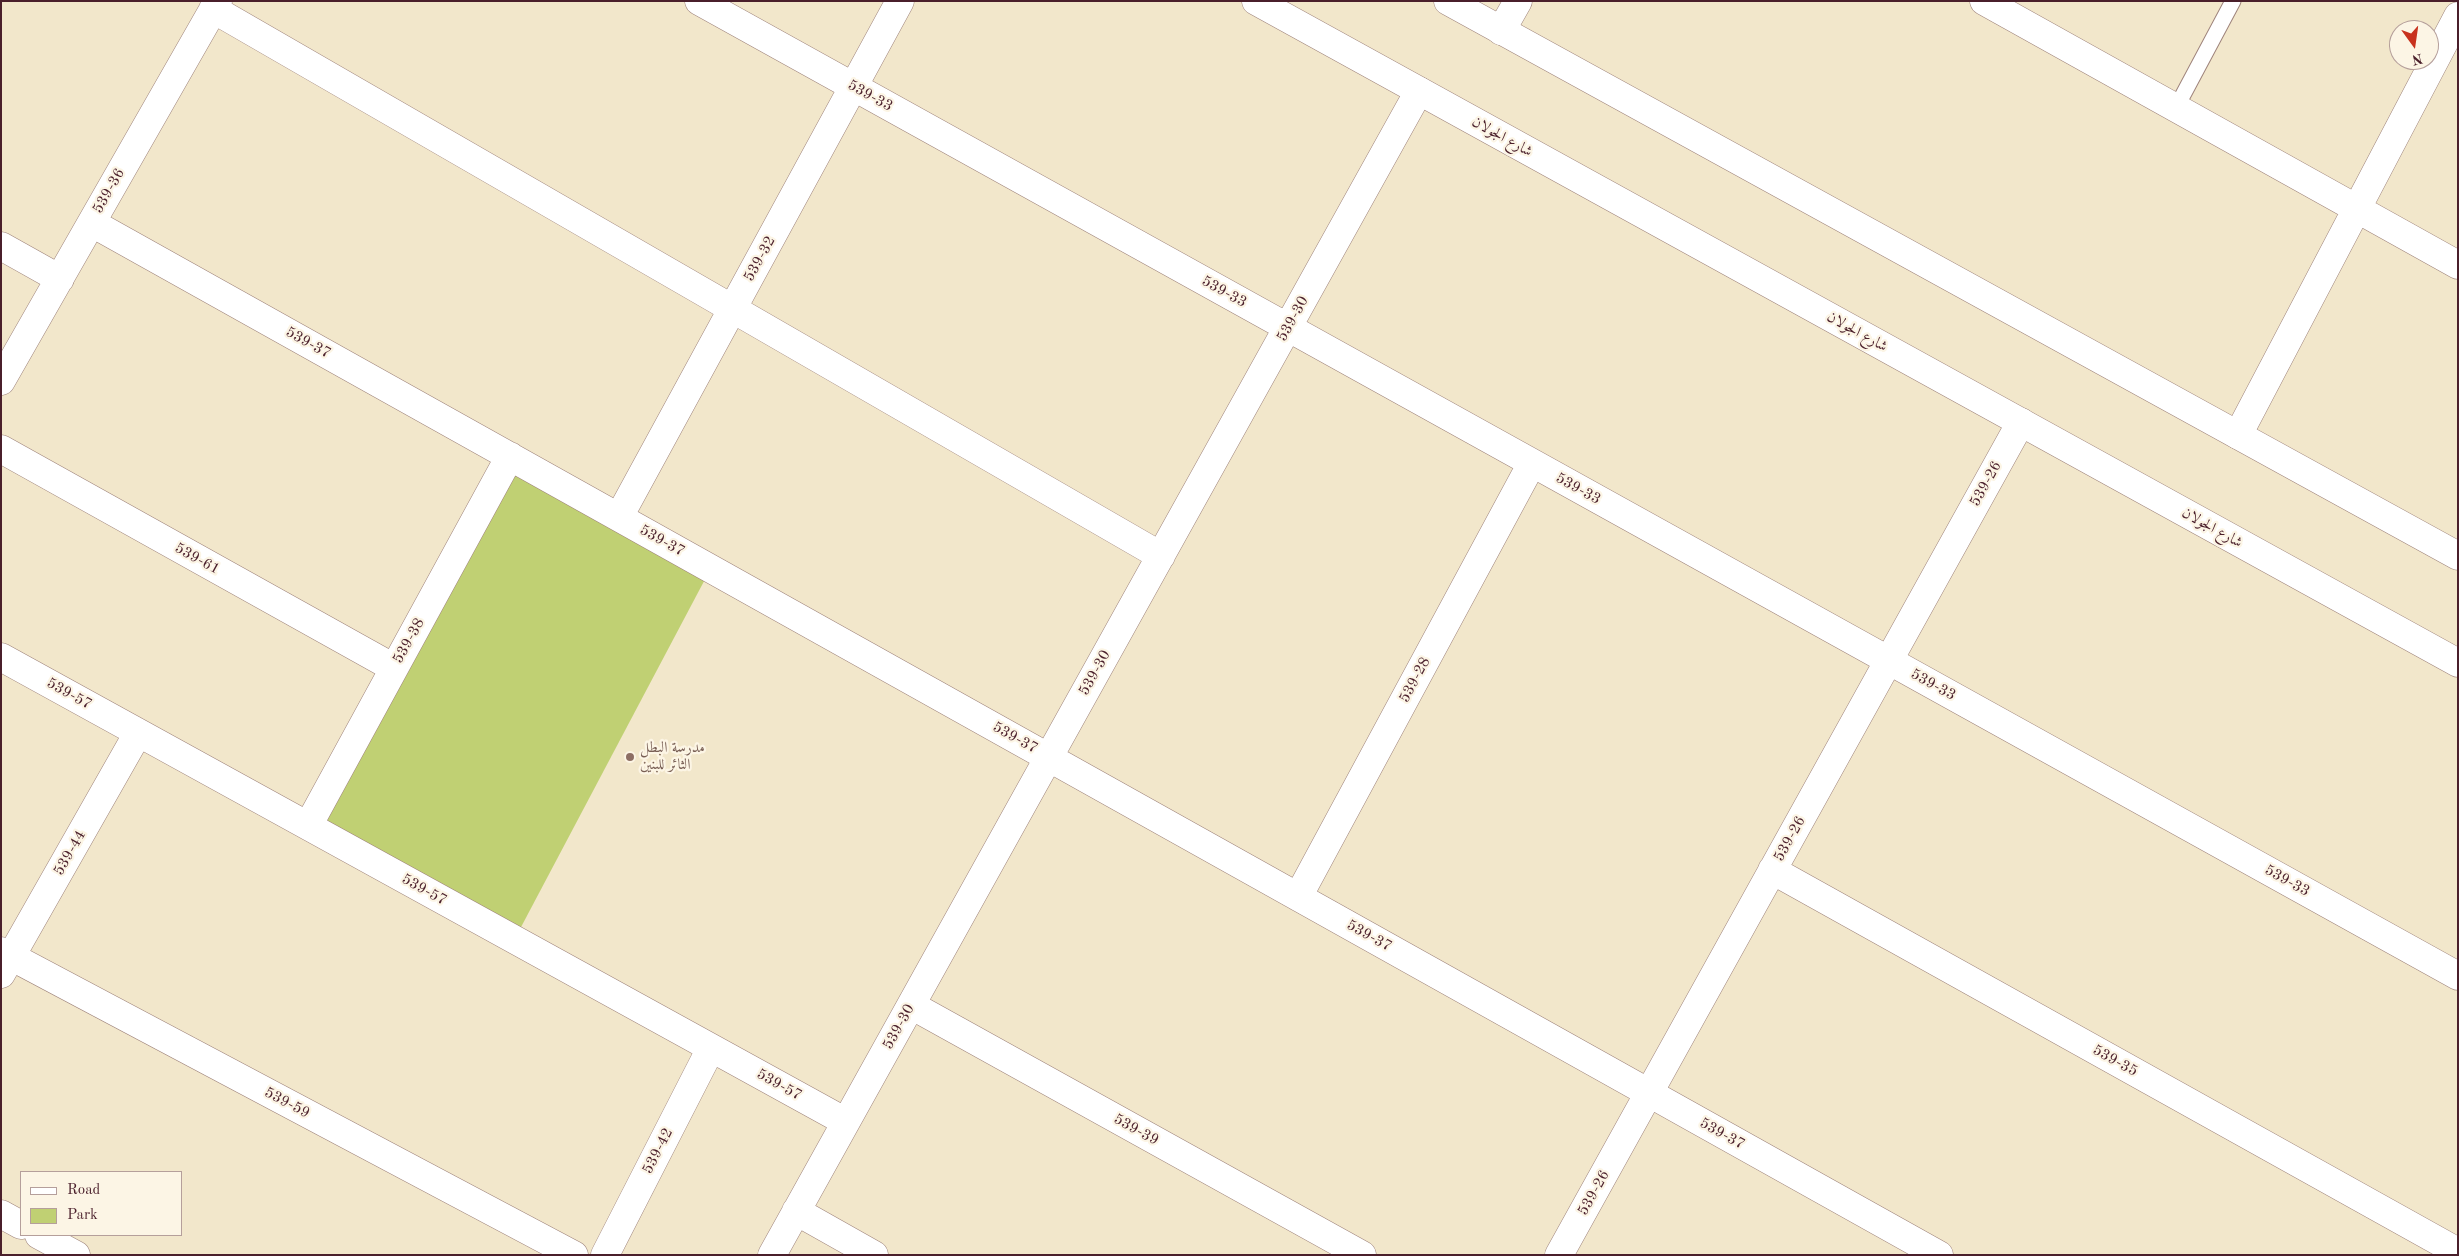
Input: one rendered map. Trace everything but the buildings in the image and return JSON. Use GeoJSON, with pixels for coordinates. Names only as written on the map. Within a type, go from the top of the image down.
{"type":"FeatureCollection","features":[{"type":"Feature","properties":{"kind":"street","name":"539-33"},"geometry":{"type":"LineString","coordinates":[[699,1],[2458,976]]}},
{"type":"Feature","properties":{"kind":"street","name":"539-32"},"geometry":{"type":"LineString","coordinates":[[619,517],[900,1]]}},
{"type":"Feature","properties":{"kind":"street","name":"شارع الجولان"},"geometry":{"type":"LineString","coordinates":[[1256,1],[2458,663]]}},
{"type":"Feature","properties":{"kind":"street"},"geometry":{"type":"LineString","coordinates":[[1448,1],[2458,556]]}},
{"type":"Feature","properties":{"kind":"street"},"geometry":{"type":"LineString","coordinates":[[1502,31],[1518,1]]}},
{"type":"Feature","properties":{"kind":"street"},"geometry":{"type":"LineString","coordinates":[[1984,1],[2458,265]]}},
{"type":"Feature","properties":{"kind":"street"},"geometry":{"type":"LineString","coordinates":[[215,5],[733,309],[1160,556]]}},
{"type":"Feature","properties":{"kind":"street","name":"539-36"},"geometry":{"type":"LineString","coordinates":[[1,382],[215,5]]}},
{"type":"Feature","properties":{"kind":"street"},"geometry":{"type":"LineString","coordinates":[[2238,435],[2458,16]]}},
{"type":"Feature","properties":{"kind":"street","name":"539-30"},"geometry":{"type":"LineString","coordinates":[[772,1255],[1419,91]]}},
{"type":"Feature","properties":{"kind":"street","name":"539-37"},"geometry":{"type":"LineString","coordinates":[[92,222],[1939,1255]]}},
{"type":"Feature","properties":{"kind":"street"},"geometry":{"type":"LineString","coordinates":[[1,246],[60,279]]}},
{"type":"Feature","properties":{"kind":"street","name":"539-26"},"geometry":{"type":"LineString","coordinates":[[1559,1255],[2021,422]]}},
{"type":"Feature","properties":{"kind":"street","name":"539-61"},"geometry":{"type":"LineString","coordinates":[[1,449],[394,668]]}},
{"type":"Feature","properties":{"kind":"street","name":"539-38"},"geometry":{"type":"LineString","coordinates":[[308,826],[510,456]]}},
{"type":"Feature","properties":{"kind":"street","name":"539-28"},"geometry":{"type":"LineString","coordinates":[[1298,897],[1532,463]]}},
{"type":"Feature","properties":{"kind":"street","name":"539-57"},"geometry":{"type":"LineString","coordinates":[[1,657],[846,1122]]}},
{"type":"Feature","properties":{"kind":"street","name":"539-44"},"geometry":{"type":"LineString","coordinates":[[5,960],[138,733]]}},
{"type":"Feature","properties":{"kind":"street","name":"539-35"},"geometry":{"type":"LineString","coordinates":[[1772,870],[2458,1252]]}},
{"type":"Feature","properties":{"kind":"street","name":"539-59"},"geometry":{"type":"LineString","coordinates":[[5,960],[574,1255]]}},
{"type":"Feature","properties":{"kind":"street","name":"539-39"},"geometry":{"type":"LineString","coordinates":[[910,1005],[1362,1255]]}},
{"type":"Feature","properties":{"kind":"street","name":"539-42"},"geometry":{"type":"LineString","coordinates":[[605,1255],[712,1048]]}},
{"type":"Feature","properties":{"kind":"street"},"geometry":{"type":"LineString","coordinates":[[796,1212],[874,1255]]}},
{"type":"Feature","properties":{"kind":"street"},"geometry":{"type":"LineString","coordinates":[[1,1214],[20,1224]]}},
{"type":"Feature","properties":{"kind":"street"},"geometry":{"type":"LineString","coordinates":[[41,1236],[76,1255]]}},
{"type":"Feature","properties":{"kind":"lane"},"geometry":{"type":"LineString","coordinates":[[2176,108],[2233,1]]}},
{"type":"Feature","properties":{"kind":"green space"},"geometry":{"type":"Polygon","coordinates":[[[510,456],[711,568],[511,946],[308,826],[510,456]]]}},
{"type":"Feature","properties":{"kind":"place","name":"مدرسة البطل الثائر للبنين"},"geometry":{"type":"Point","coordinates":[630,757]}}]}
